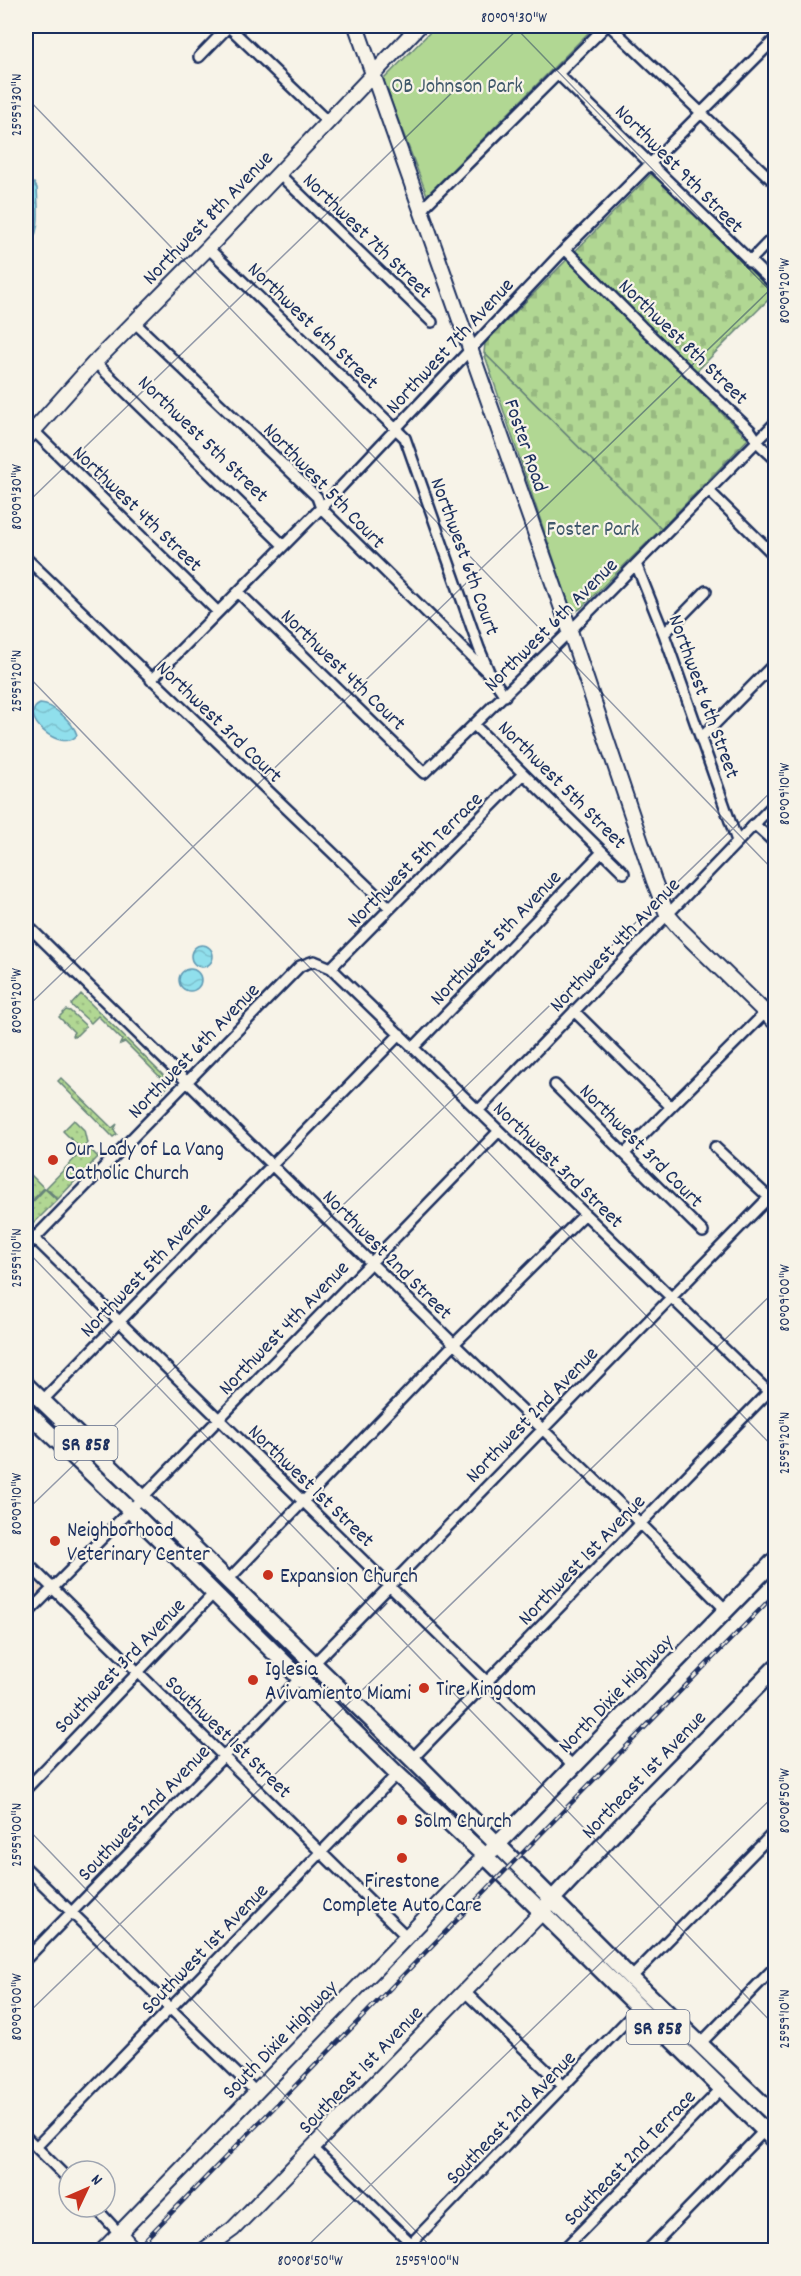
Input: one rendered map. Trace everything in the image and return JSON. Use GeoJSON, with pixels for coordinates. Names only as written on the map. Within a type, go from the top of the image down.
{"type":"FeatureCollection","features":[{"type":"Feature","properties":{"kind":"main road","name":"SR 858"},"geometry":{"type":"LineString","coordinates":[[26,1384],[412,1759],[631,1978],[776,2117]]}},
{"type":"Feature","properties":{"kind":"main road","name":"SR 858"},"geometry":{"type":"LineString","coordinates":[[27,1414],[130,1510],[397,1774],[485,1856],[721,2089],[770,2133],[776,2142]]}},
{"type":"Feature","properties":{"kind":"main road","name":"North Dixie Highway"},"geometry":{"type":"LineString","coordinates":[[485,1856],[776,1560]]}},
{"type":"Feature","properties":{"kind":"main road","name":"Northeast 1st Avenue"},"geometry":{"type":"LineString","coordinates":[[542,1912],[551,1898],[776,1667]]}},
{"type":"Feature","properties":{"kind":"main road"},"geometry":{"type":"LineString","coordinates":[[639,2008],[656,2013],[689,2044],[700,2044]]}},
{"type":"Feature","properties":{"kind":"main road"},"geometry":{"type":"LineString","coordinates":[[704,2072],[768,2116],[776,2117]]}},
{"type":"Feature","properties":{"kind":"street"},"geometry":{"type":"LineString","coordinates":[[199,57],[229,26],[328,122]]}},
{"type":"Feature","properties":{"kind":"street","name":"Foster Road"},"geometry":{"type":"LineString","coordinates":[[356,26],[471,347],[667,914]]}},
{"type":"Feature","properties":{"kind":"street","name":"Northwest 8th Avenue"},"geometry":{"type":"LineString","coordinates":[[29,434],[95,362],[208,248],[419,26]]}},
{"type":"Feature","properties":{"kind":"street"},"geometry":{"type":"LineString","coordinates":[[422,209],[608,26],[776,184]]}},
{"type":"Feature","properties":{"kind":"street","name":"Northwest 7th Avenue"},"geometry":{"type":"LineString","coordinates":[[151,680],[321,508],[565,249],[776,38]]}},
{"type":"Feature","properties":{"kind":"street","name":"Northwest 9th Street"},"geometry":{"type":"LineString","coordinates":[[559,75],[776,286]]}},
{"type":"Feature","properties":{"kind":"street","name":"Northwest 7th Street"},"geometry":{"type":"LineString","coordinates":[[279,174],[432,322]]}},
{"type":"Feature","properties":{"kind":"street"},"geometry":{"type":"LineString","coordinates":[[749,262],[776,234]]}},
{"type":"Feature","properties":{"kind":"street","name":"Northwest 6th Street"},"geometry":{"type":"LineString","coordinates":[[208,248],[396,428]]}},
{"type":"Feature","properties":{"kind":"street","name":"Northwest 8th Street"},"geometry":{"type":"LineString","coordinates":[[565,249],[776,460]]}},
{"type":"Feature","properties":{"kind":"street","name":"Northwest 5th Court"},"geometry":{"type":"LineString","coordinates":[[134,322],[316,497],[321,508],[490,674]]}},
{"type":"Feature","properties":{"kind":"street","name":"Northwest 5th Street"},"geometry":{"type":"LineString","coordinates":[[95,362],[283,545]]}},
{"type":"Feature","properties":{"kind":"street","name":"Northwest 6th Avenue"},"geometry":{"type":"LineString","coordinates":[[424,773],[505,696],[776,422]]}},
{"type":"Feature","properties":{"kind":"street","name":"Northwest 6th Court"},"geometry":{"type":"LineString","coordinates":[[396,428],[405,438],[490,674],[505,696]]}},
{"type":"Feature","properties":{"kind":"street","name":"Northwest 4th Street"},"geometry":{"type":"LineString","coordinates":[[29,434],[218,612]]}},
{"type":"Feature","properties":{"kind":"street"},"geometry":{"type":"LineString","coordinates":[[708,490],[776,557]]}},
{"type":"Feature","properties":{"kind":"street","name":"Northwest 3rd Court"},"geometry":{"type":"LineString","coordinates":[[26,558],[390,908]]}},
{"type":"Feature","properties":{"kind":"street","name":"Northwest 6th Street"},"geometry":{"type":"LineString","coordinates":[[636,564],[664,634],[737,842]]}},
{"type":"Feature","properties":{"kind":"street"},"geometry":{"type":"LineString","coordinates":[[664,634],[706,591]]}},
{"type":"Feature","properties":{"kind":"street","name":"Northwest 4th Court"},"geometry":{"type":"LineString","coordinates":[[238,592],[424,773]]}},
{"type":"Feature","properties":{"kind":"street"},"geometry":{"type":"LineString","coordinates":[[701,738],[774,664]]}},
{"type":"Feature","properties":{"kind":"street","name":"Northwest 5th Street"},"geometry":{"type":"LineString","coordinates":[[474,725],[522,775],[624,873]]}},
{"type":"Feature","properties":{"kind":"street","name":"Northwest 5th Terrace"},"geometry":{"type":"LineString","coordinates":[[331,968],[522,775]]}},
{"type":"Feature","properties":{"kind":"street","name":"Northwest 4th Avenue"},"geometry":{"type":"LineString","coordinates":[[478,1111],[776,802]]}},
{"type":"Feature","properties":{"kind":"street"},"geometry":{"type":"LineString","coordinates":[[754,824],[776,844]]}},
{"type":"Feature","properties":{"kind":"street","name":"Northwest 5th Avenue"},"geometry":{"type":"LineString","coordinates":[[414,1047],[602,852]]}},
{"type":"Feature","properties":{"kind":"street"},"geometry":{"type":"LineString","coordinates":[[667,914],[776,1023]]}},
{"type":"Feature","properties":{"kind":"street","name":"Northwest 2nd Street"},"geometry":{"type":"LineString","coordinates":[[26,924],[541,1429],[641,1524],[726,1610]]}},
{"type":"Feature","properties":{"kind":"street","name":"Northwest 6th Avenue"},"geometry":{"type":"LineString","coordinates":[[26,1247],[300,966],[314,961]]}},
{"type":"Feature","properties":{"kind":"street","name":"Northwest 3rd Street"},"geometry":{"type":"LineString","coordinates":[[314,961],[331,968],[772,1396]]}},
{"type":"Feature","properties":{"kind":"street"},"geometry":{"type":"LineString","coordinates":[[625,1153],[776,1002]]}},
{"type":"Feature","properties":{"kind":"street"},"geometry":{"type":"LineString","coordinates":[[574,1011],[670,1106]]}},
{"type":"Feature","properties":{"kind":"street","name":"Northwest 5th Avenue"},"geometry":{"type":"LineString","coordinates":[[42,1401],[400,1034]]}},
{"type":"Feature","properties":{"kind":"street","name":"Northwest 3rd Court"},"geometry":{"type":"LineString","coordinates":[[555,1085],[703,1232]]}},
{"type":"Feature","properties":{"kind":"street","name":"Northwest 4th Avenue"},"geometry":{"type":"LineString","coordinates":[[26,1615],[499,1131]]}},
{"type":"Feature","properties":{"kind":"street"},"geometry":{"type":"LineString","coordinates":[[715,1146],[772,1201]]}},
{"type":"Feature","properties":{"kind":"street","name":"Northwest 2nd Avenue"},"geometry":{"type":"LineString","coordinates":[[313,1664],[671,1297],[772,1201],[776,1190]]}},
{"type":"Feature","properties":{"kind":"street"},"geometry":{"type":"LineString","coordinates":[[228,1580],[454,1344],[585,1214]]}},
{"type":"Feature","properties":{"kind":"street","name":"Northwest 1st Street"},"geometry":{"type":"LineString","coordinates":[[26,1230],[573,1766]]}},
{"type":"Feature","properties":{"kind":"street","name":"Northwest 1st Avenue"},"geometry":{"type":"LineString","coordinates":[[412,1759],[641,1524],[772,1396],[776,1384]]}},
{"type":"Feature","properties":{"kind":"street","name":"Southwest 1st Street"},"geometry":{"type":"LineString","coordinates":[[26,1563],[323,1852],[407,1937]]}},
{"type":"Feature","properties":{"kind":"street","name":"Southwest 3rd Avenue"},"geometry":{"type":"LineString","coordinates":[[26,1789],[214,1593]]}},
{"type":"Feature","properties":{"kind":"street","name":"Southwest 2nd Avenue"},"geometry":{"type":"LineString","coordinates":[[26,1959],[313,1664]]}},
{"type":"Feature","properties":{"kind":"street","name":"Southwest 1st Avenue"},"geometry":{"type":"LineString","coordinates":[[36,2147],[397,1774]]}},
{"type":"Feature","properties":{"kind":"street"},"geometry":{"type":"LineString","coordinates":[[631,1978],[776,1830]]}},
{"type":"Feature","properties":{"kind":"street","name":"South Dixie Highway"},"geometry":{"type":"LineString","coordinates":[[103,2250],[485,1856]]}},
{"type":"Feature","properties":{"kind":"street"},"geometry":{"type":"LineString","coordinates":[[26,1868],[257,2092]]}},
{"type":"Feature","properties":{"kind":"street","name":"Southeast 1st Avenue"},"geometry":{"type":"LineString","coordinates":[[204,2250],[233,2229],[542,1912]]}},
{"type":"Feature","properties":{"kind":"street"},"geometry":{"type":"LineString","coordinates":[[700,2044],[776,1966]]}},
{"type":"Feature","properties":{"kind":"street"},"geometry":{"type":"LineString","coordinates":[[464,1990],[564,2087]]}},
{"type":"Feature","properties":{"kind":"street","name":"Southeast 2nd Avenue"},"geometry":{"type":"LineString","coordinates":[[412,2248],[639,2008]]}},
{"type":"Feature","properties":{"kind":"street","name":"Southeast 2nd Terrace"},"geometry":{"type":"LineString","coordinates":[[563,2250],[721,2089]]}},
{"type":"Feature","properties":{"kind":"street"},"geometry":{"type":"LineString","coordinates":[[648,2250],[770,2133]]}},
{"type":"Feature","properties":{"kind":"street"},"geometry":{"type":"LineString","coordinates":[[26,2137],[57,2168]]}},
{"type":"Feature","properties":{"kind":"street"},"geometry":{"type":"LineString","coordinates":[[312,2147],[412,2248]]}},
{"type":"Feature","properties":{"kind":"street"},"geometry":{"type":"LineString","coordinates":[[107,2219],[134,2250]]}},
{"type":"Feature","properties":{"kind":"shaded area"},"geometry":{"type":"Polygon","coordinates":[[[26,1573],[43,1589],[26,1606],[26,1573]]]}},
{"type":"Feature","properties":{"kind":"green space","name":"OB Johnson Park"},"geometry":{"type":"Polygon","coordinates":[[[436,26],[595,26],[427,195],[383,80],[436,26]]]}},
{"type":"Feature","properties":{"kind":"green space"},"geometry":{"type":"Polygon","coordinates":[[[652,173],[774,294],[688,380],[748,439],[661,529],[484,353],[485,343],[652,173]]]}},
{"type":"Feature","properties":{"kind":"green space","name":"Foster Park"},"geometry":{"type":"Polygon","coordinates":[[[484,353],[661,529],[580,609],[572,613],[484,353]]]}},
{"type":"Feature","properties":{"kind":"green space"},"geometry":{"type":"Polygon","coordinates":[[[81,994],[171,1083],[163,1091],[161,1088],[166,1083],[125,1042],[120,1044],[122,1040],[98,1016],[91,1023],[71,1005],[81,994]]]}},
{"type":"Feature","properties":{"kind":"green space"},"geometry":{"type":"Polygon","coordinates":[[[66,1010],[86,1026],[75,1037],[72,1035],[74,1032],[59,1017],[66,1010]]]}},
{"type":"Feature","properties":{"kind":"green space"},"geometry":{"type":"Polygon","coordinates":[[[61,1078],[112,1128],[117,1124],[114,1130],[117,1134],[113,1137],[58,1081],[61,1078]]]}},
{"type":"Feature","properties":{"kind":"green space"},"geometry":{"type":"Polygon","coordinates":[[[74,1120],[84,1130],[87,1143],[81,1149],[63,1131],[74,1120]]]}},
{"type":"Feature","properties":{"kind":"green space"},"geometry":{"type":"Polygon","coordinates":[[[87,1146],[98,1157],[58,1199],[46,1188],[87,1146]]]}},
{"type":"Feature","properties":{"kind":"green space"},"geometry":{"type":"Polygon","coordinates":[[[26,1172],[44,1188],[26,1207],[26,1172]]]}},
{"type":"Feature","properties":{"kind":"green space"},"geometry":{"type":"Polygon","coordinates":[[[45,1189],[57,1200],[33,1224],[26,1217],[26,1209],[45,1189]]]}},
{"type":"Feature","properties":{"kind":"water"},"geometry":{"type":"Polygon","coordinates":[[[26,182],[34,183],[37,188],[38,213],[35,236],[26,250],[26,182]]]}},
{"type":"Feature","properties":{"kind":"water"},"geometry":{"type":"Polygon","coordinates":[[[40,704],[51,707],[62,715],[77,735],[70,740],[62,740],[44,731],[37,724],[34,716],[34,709],[40,704]]]}},
{"type":"Feature","properties":{"kind":"water"},"geometry":{"type":"Polygon","coordinates":[[[202,945],[210,948],[213,956],[210,964],[202,967],[194,964],[191,956],[194,948],[202,945]]]}},
{"type":"Feature","properties":{"kind":"water"},"geometry":{"type":"Polygon","coordinates":[[[190,969],[198,972],[201,980],[198,988],[190,991],[182,988],[179,980],[182,972],[190,969]]]}},
{"type":"Feature","properties":{"kind":"railway"},"geometry":{"type":"LineString","coordinates":[[135,2250],[776,1593]]}},
{"type":"Feature","properties":{"kind":"place","name":"Our Lady of La Vang Catholic Church"},"geometry":{"type":"Point","coordinates":[53,1160]}},
{"type":"Feature","properties":{"kind":"place","name":"Neighborhood Veterinary Center"},"geometry":{"type":"Point","coordinates":[55,1541]}},
{"type":"Feature","properties":{"kind":"place","name":"Expansion Church"},"geometry":{"type":"Point","coordinates":[268,1575]}},
{"type":"Feature","properties":{"kind":"place","name":"Iglesia Avivamiento Miami"},"geometry":{"type":"Point","coordinates":[253,1680]}},
{"type":"Feature","properties":{"kind":"place","name":"Tire Kingdom"},"geometry":{"type":"Point","coordinates":[424,1688]}},
{"type":"Feature","properties":{"kind":"place","name":"Solm Church"},"geometry":{"type":"Point","coordinates":[402,1820]}},
{"type":"Feature","properties":{"kind":"place","name":"Firestone Complete Auto Care"},"geometry":{"type":"Point","coordinates":[402,1858]}}]}
